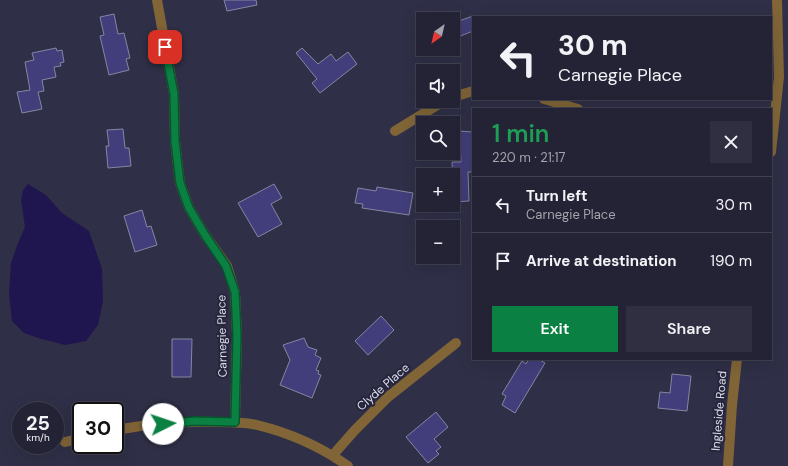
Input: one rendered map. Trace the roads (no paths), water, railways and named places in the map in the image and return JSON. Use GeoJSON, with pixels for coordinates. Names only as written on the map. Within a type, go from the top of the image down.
{"type":"FeatureCollection","features":[{"type":"Feature","properties":{"kind":"street","name":"Carnegie Place"},"geometry":{"type":"LineString","coordinates":[[157,0],[174,94],[175,141],[180,183],[189,208],[226,266],[235,292],[237,335],[235,422]]}},
{"type":"Feature","properties":{"kind":"street"},"geometry":{"type":"LineString","coordinates":[[772,139],[778,76],[777,0]]}},
{"type":"Feature","properties":{"kind":"street"},"geometry":{"type":"LineString","coordinates":[[460,95],[472,91]]}},
{"type":"Feature","properties":{"kind":"street"},"geometry":{"type":"LineString","coordinates":[[547,100],[575,108]]}},
{"type":"Feature","properties":{"kind":"street"},"geometry":{"type":"LineString","coordinates":[[396,131],[433,108]]}},
{"type":"Feature","properties":{"kind":"street","name":"Clyde Place"},"geometry":{"type":"LineString","coordinates":[[333,456],[355,430],[388,397],[456,343]]}},
{"type":"Feature","properties":{"kind":"street","name":"Ingleside Road"},"geometry":{"type":"LineString","coordinates":[[728,466],[737,360]]}},
{"type":"Feature","properties":{"kind":"street"},"geometry":{"type":"LineString","coordinates":[[124,429],[187,422],[235,422],[256,425],[312,444],[348,466]]}},
{"type":"Feature","properties":{"kind":"street"},"geometry":{"type":"LineString","coordinates":[[65,442],[72,440]]}}]}
